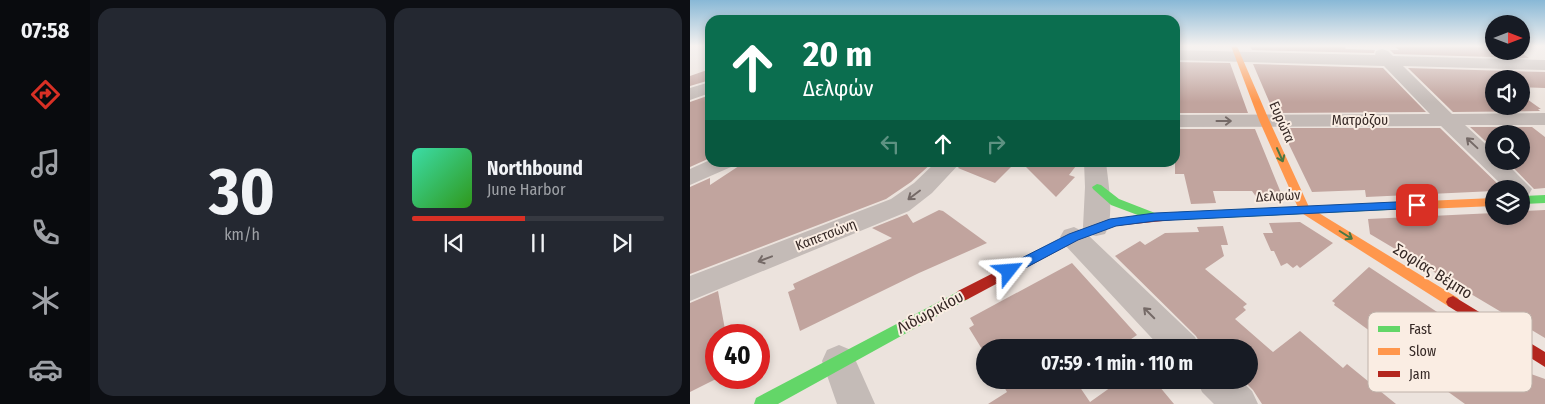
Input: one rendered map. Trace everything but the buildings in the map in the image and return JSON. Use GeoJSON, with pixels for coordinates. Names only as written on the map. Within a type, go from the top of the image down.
{"type":"FeatureCollection","features":[{"type":"Feature","properties":{"kind":"street","name":"Ευρώτα"},"geometry":{"type":"LineString","coordinates":[[1242,65],[1304,209]]}},
{"type":"Feature","properties":{"kind":"street"},"geometry":{"type":"LineString","coordinates":[[1393,65],[1447,120],[1511,180]]}},
{"type":"Feature","properties":{"kind":"street"},"geometry":{"type":"LineString","coordinates":[[690,94],[705,89]]}},
{"type":"Feature","properties":{"kind":"street","name":"Ματρόζου"},"geometry":{"type":"LineString","coordinates":[[1180,120],[1545,119]]}},
{"type":"Feature","properties":{"kind":"street"},"geometry":{"type":"LineString","coordinates":[[690,178],[713,167]]}},
{"type":"Feature","properties":{"kind":"street","name":"Καπετσώνη"},"geometry":{"type":"LineString","coordinates":[[690,288],[900,205],[923,188],[945,167]]}},
{"type":"Feature","properties":{"kind":"street"},"geometry":{"type":"LineString","coordinates":[[1096,175],[1115,202],[1155,217]]}},
{"type":"Feature","properties":{"kind":"street"},"geometry":{"type":"LineString","coordinates":[[1096,175],[1085,232],[1175,339]]}},
{"type":"Feature","properties":{"kind":"street","name":"Δελφών"},"geometry":{"type":"LineString","coordinates":[[1085,232],[1114,222],[1155,217],[1485,202]]}},
{"type":"Feature","properties":{"kind":"street","name":"Σοφίας Βέμπο"},"geometry":{"type":"LineString","coordinates":[[1304,209],[1468,312]]}},
{"type":"Feature","properties":{"kind":"street","name":"Λιδωρικίου"},"geometry":{"type":"LineString","coordinates":[[762,404],[839,361],[1085,232]]}},
{"type":"Feature","properties":{"kind":"street","name":"Σοφίας Βέμπο"},"geometry":{"type":"LineString","coordinates":[[1532,352],[1545,360]]}},
{"type":"Feature","properties":{"kind":"street"},"geometry":{"type":"LineString","coordinates":[[839,361],[856,404]]}},
{"type":"Feature","properties":{"kind":"street"},"geometry":{"type":"LineString","coordinates":[[1225,389],[1239,404]]}},
{"type":"Feature","properties":{"kind":"traffic: fast"},"geometry":{"type":"LineString","coordinates":[[1097,187],[1115,202],[1151,216]]}},
{"type":"Feature","properties":{"kind":"traffic: fast"},"geometry":{"type":"LineString","coordinates":[[1530,200],[1545,199]]}},
{"type":"Feature","properties":{"kind":"traffic: fast"},"geometry":{"type":"LineString","coordinates":[[1178,216],[1425,205]]}},
{"type":"Feature","properties":{"kind":"traffic: fast"},"geometry":{"type":"LineString","coordinates":[[762,404],[963,295]]}},
{"type":"Feature","properties":{"kind":"traffic: slow"},"geometry":{"type":"LineString","coordinates":[[1242,65],[1304,209],[1453,302]]}},
{"type":"Feature","properties":{"kind":"traffic: slow"},"geometry":{"type":"LineString","coordinates":[[1425,205],[1485,202]]}},
{"type":"Feature","properties":{"kind":"traffic: jam"},"geometry":{"type":"LineString","coordinates":[[963,295],[1074,237],[1114,222],[1178,216]]}},
{"type":"Feature","properties":{"kind":"traffic: jam"},"geometry":{"type":"LineString","coordinates":[[1453,302],[1469,312]]}},
{"type":"Feature","properties":{"kind":"traffic: jam"},"geometry":{"type":"LineString","coordinates":[[1532,352],[1545,360]]}},
{"type":"Feature","properties":{"kind":"route"},"geometry":{"type":"LineString","coordinates":[[1009,271],[1074,237],[1114,222],[1155,217],[1417,205]]}}]}
